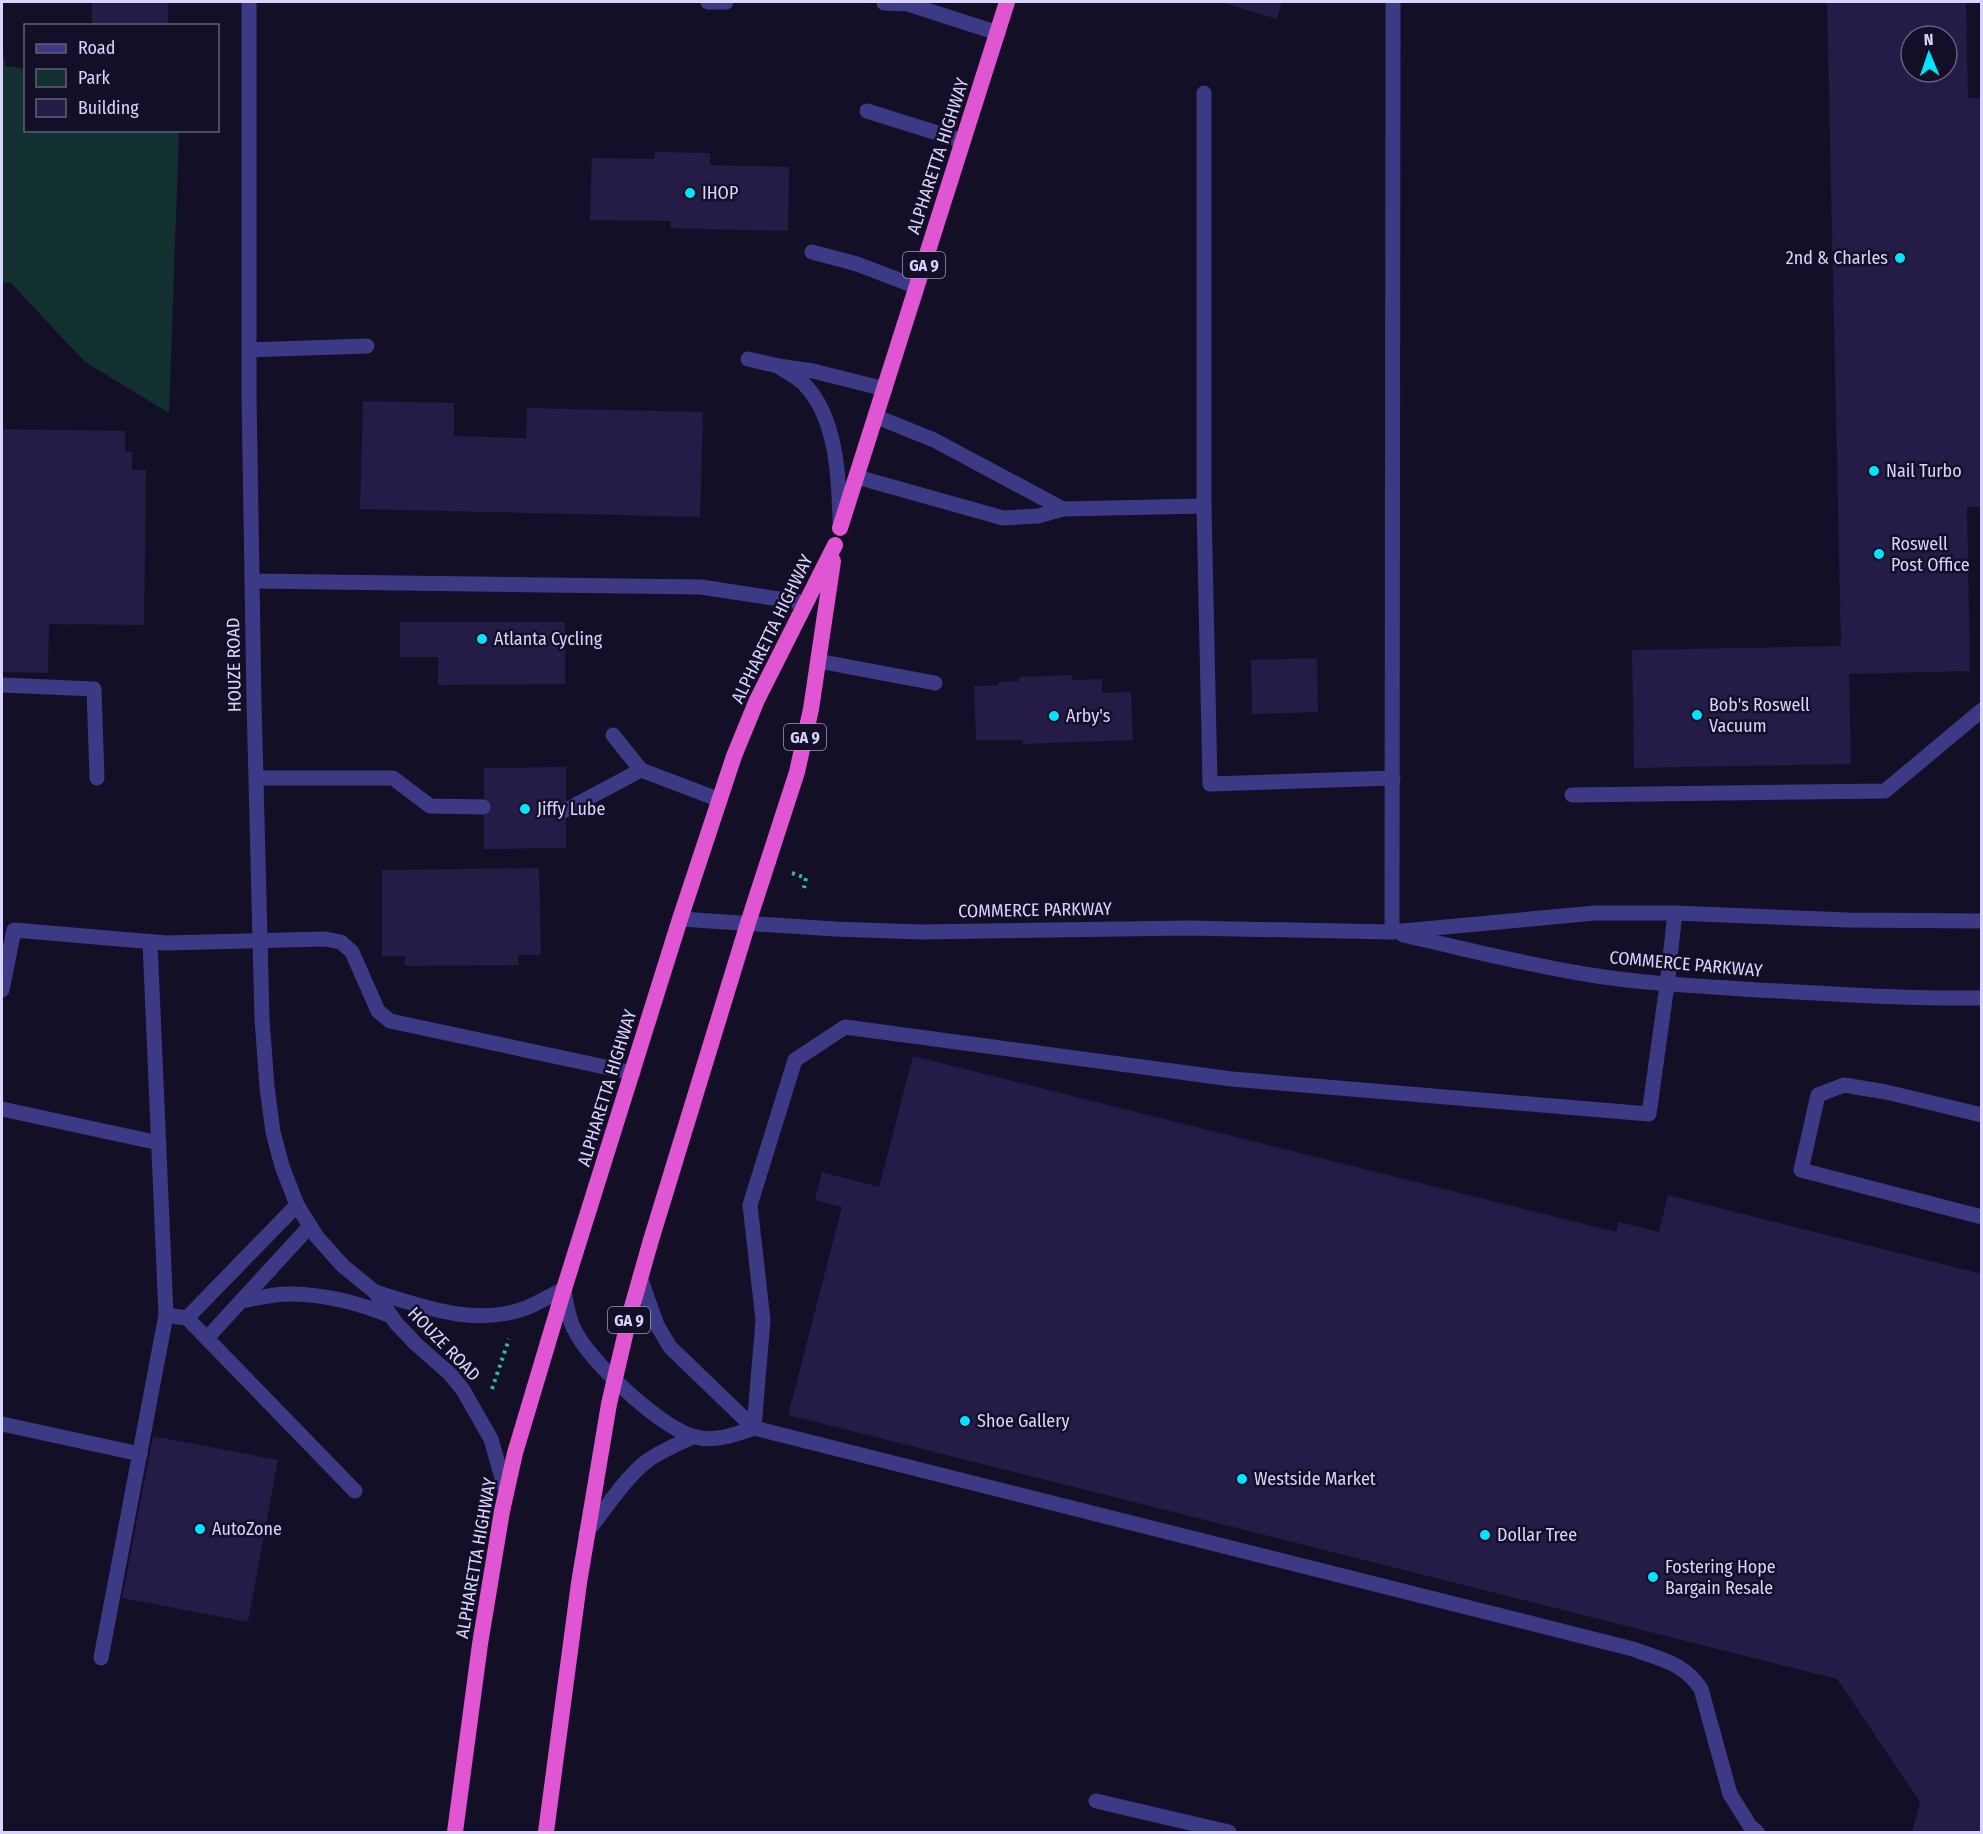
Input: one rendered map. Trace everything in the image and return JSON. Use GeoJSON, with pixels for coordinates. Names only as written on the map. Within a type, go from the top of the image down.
{"type":"FeatureCollection","features":[{"type":"Feature","properties":{"kind":"highway","name":"ALPHARETTA HIGHWAY"},"geometry":{"type":"LineString","coordinates":[[840,528],[1007,2]]}},
{"type":"Feature","properties":{"kind":"highway","name":"ALPHARETTA HIGHWAY"},"geometry":{"type":"LineString","coordinates":[[455,1833],[480,1644],[506,1492],[515,1453],[680,919],[734,756],[757,700],[835,545],[811,709],[797,772],[748,923],[640,1277],[615,1380],[586,1533],[546,1833]]}},
{"type":"Feature","properties":{"kind":"street","name":"HOUZE ROAD"},"geometry":{"type":"LineString","coordinates":[[249,2],[249,350],[256,778],[263,1030],[273,1132],[282,1166],[297,1205],[317,1237],[343,1266],[375,1293],[391,1316],[416,1344],[450,1374],[472,1403],[491,1439],[506,1492]]}},
{"type":"Feature","properties":{"kind":"street"},"geometry":{"type":"LineString","coordinates":[[708,2],[726,2]]}},
{"type":"Feature","properties":{"kind":"street"},"geometry":{"type":"LineString","coordinates":[[1392,932],[1393,2]]}},
{"type":"Feature","properties":{"kind":"street"},"geometry":{"type":"LineString","coordinates":[[884,3],[908,4],[998,33]]}},
{"type":"Feature","properties":{"kind":"street"},"geometry":{"type":"LineString","coordinates":[[1204,93],[1204,506],[1209,784],[1393,778]]}},
{"type":"Feature","properties":{"kind":"street"},"geometry":{"type":"LineString","coordinates":[[867,111],[963,141]]}},
{"type":"Feature","properties":{"kind":"street"},"geometry":{"type":"LineString","coordinates":[[812,252],[857,264],[917,287]]}},
{"type":"Feature","properties":{"kind":"street"},"geometry":{"type":"LineString","coordinates":[[249,350],[367,346]]}},
{"type":"Feature","properties":{"kind":"street"},"geometry":{"type":"LineString","coordinates":[[748,359],[813,371],[885,389]]}},
{"type":"Feature","properties":{"kind":"street"},"geometry":{"type":"LineString","coordinates":[[778,366],[804,384],[824,416],[833,445],[840,528]]}},
{"type":"Feature","properties":{"kind":"street"},"geometry":{"type":"LineString","coordinates":[[877,417],[934,440],[1064,509]]}},
{"type":"Feature","properties":{"kind":"street"},"geometry":{"type":"LineString","coordinates":[[857,477],[1003,518],[1038,516],[1064,509],[1204,506]]}},
{"type":"Feature","properties":{"kind":"street"},"geometry":{"type":"LineString","coordinates":[[252,581],[701,587],[806,603]]}},
{"type":"Feature","properties":{"kind":"street"},"geometry":{"type":"LineString","coordinates":[[818,661],[935,683]]}},
{"type":"Feature","properties":{"kind":"street"},"geometry":{"type":"LineString","coordinates":[[2,685],[94,688],[97,778]]}},
{"type":"Feature","properties":{"kind":"street"},"geometry":{"type":"LineString","coordinates":[[1572,795],[1885,791],[1982,710]]}},
{"type":"Feature","properties":{"kind":"street"},"geometry":{"type":"LineString","coordinates":[[613,735],[641,770],[720,800]]}},
{"type":"Feature","properties":{"kind":"street"},"geometry":{"type":"LineString","coordinates":[[566,810],[641,770]]}},
{"type":"Feature","properties":{"kind":"street"},"geometry":{"type":"LineString","coordinates":[[256,778],[393,778],[430,806],[483,807]]}},
{"type":"Feature","properties":{"kind":"street"},"geometry":{"type":"LineString","coordinates":[[754,1428],[764,1320],[750,1205],[795,1060],[844,1026],[1232,1079],[1649,1114],[1675,913]]}},
{"type":"Feature","properties":{"kind":"street","name":"COMMERCE PARKWAY"},"geometry":{"type":"LineString","coordinates":[[680,919],[835,930],[921,932],[1188,928],[1392,932],[1595,914],[1675,913],[1848,920],[1982,921]]}},
{"type":"Feature","properties":{"kind":"street"},"geometry":{"type":"LineString","coordinates":[[2,990],[8,930],[166,943],[325,939],[341,942],[352,952],[378,1011],[390,1022],[633,1073]]}},
{"type":"Feature","properties":{"kind":"street","name":"COMMERCE PARKWAY"},"geometry":{"type":"LineString","coordinates":[[1392,932],[1518,962],[1667,985],[1848,995],[1982,998]]}},
{"type":"Feature","properties":{"kind":"street"},"geometry":{"type":"LineString","coordinates":[[101,1658],[166,1315],[150,942]]}},
{"type":"Feature","properties":{"kind":"street"},"geometry":{"type":"LineString","coordinates":[[1982,1114],[1844,1085],[1818,1095],[1801,1170],[1982,1217]]}},
{"type":"Feature","properties":{"kind":"street"},"geometry":{"type":"LineString","coordinates":[[2,1109],[159,1143]]}},
{"type":"Feature","properties":{"kind":"street"},"geometry":{"type":"LineString","coordinates":[[187,1317],[297,1205]]}},
{"type":"Feature","properties":{"kind":"street"},"geometry":{"type":"LineString","coordinates":[[208,1337],[310,1226]]}},
{"type":"Feature","properties":{"kind":"street"},"geometry":{"type":"LineString","coordinates":[[640,1277],[654,1317],[670,1347],[733,1405],[754,1428],[1633,1649],[1679,1666],[1693,1676],[1701,1689],[1730,1794],[1757,1833]]}},
{"type":"Feature","properties":{"kind":"street","name":"HOUZE ROAD"},"geometry":{"type":"LineString","coordinates":[[375,1293],[463,1316],[491,1316],[526,1308],[564,1289]]}},
{"type":"Feature","properties":{"kind":"street"},"geometry":{"type":"LineString","coordinates":[[564,1289],[569,1317],[575,1332],[587,1349],[615,1380],[661,1419],[693,1437],[723,1439],[754,1428]]}},
{"type":"Feature","properties":{"kind":"street"},"geometry":{"type":"LineString","coordinates":[[242,1301],[288,1294],[322,1297],[368,1306],[391,1316]]}},
{"type":"Feature","properties":{"kind":"street"},"geometry":{"type":"LineString","coordinates":[[166,1315],[187,1317],[355,1491]]}},
{"type":"Feature","properties":{"kind":"street"},"geometry":{"type":"LineString","coordinates":[[2,1424],[140,1454]]}},
{"type":"Feature","properties":{"kind":"street"},"geometry":{"type":"LineString","coordinates":[[586,1533],[630,1478],[647,1461],[669,1447],[693,1437]]}},
{"type":"Feature","properties":{"kind":"street"},"geometry":{"type":"LineString","coordinates":[[1096,1801],[1229,1833]]}},
{"type":"Feature","properties":{"kind":"path"},"geometry":{"type":"LineString","coordinates":[[791,873],[806,878],[804,888]]}},
{"type":"Feature","properties":{"kind":"path"},"geometry":{"type":"LineString","coordinates":[[492,1389],[510,1336]]}},
{"type":"Feature","properties":{"kind":"green space"},"geometry":{"type":"Polygon","coordinates":[[[2,47],[6,66],[24,69],[24,132],[179,132],[169,413],[85,362],[11,283],[2,282],[2,47]]]}},
{"type":"Feature","properties":{"kind":"building"},"geometry":{"type":"Polygon","coordinates":[[[92,2],[168,2],[168,24],[92,24],[92,2]]]}},
{"type":"Feature","properties":{"kind":"building"},"geometry":{"type":"Polygon","coordinates":[[[1220,2],[1282,2],[1277,19],[1220,2]]]}},
{"type":"Feature","properties":{"kind":"building"},"geometry":{"type":"Polygon","coordinates":[[[1827,2],[1966,2],[1968,98],[1982,98],[1982,507],[1967,507],[1970,671],[1849,674],[1851,764],[1634,768],[1632,650],[1841,646],[1827,2]]]}},
{"type":"Feature","properties":{"kind":"building","name":"IHOP"},"geometry":{"type":"Polygon","coordinates":[[[655,152],[710,153],[710,165],[789,167],[788,231],[670,228],[671,221],[590,220],[592,158],[655,159],[655,152]]]}},
{"type":"Feature","properties":{"kind":"building"},"geometry":{"type":"Polygon","coordinates":[[[363,401],[454,403],[454,436],[526,438],[527,408],[703,412],[700,517],[360,509],[363,401]]]}},
{"type":"Feature","properties":{"kind":"building"},"geometry":{"type":"Polygon","coordinates":[[[2,429],[125,431],[125,452],[132,452],[132,470],[146,470],[144,625],[49,624],[48,673],[2,672],[2,429]]]}},
{"type":"Feature","properties":{"kind":"building","name":"Atlanta Cycling"},"geometry":{"type":"Polygon","coordinates":[[[400,622],[565,622],[565,684],[438,685],[438,657],[400,657],[400,622]]]}},
{"type":"Feature","properties":{"kind":"building"},"geometry":{"type":"Polygon","coordinates":[[[1317,658],[1318,712],[1252,714],[1251,660],[1317,658]]]}},
{"type":"Feature","properties":{"kind":"building","name":"Arby's"},"geometry":{"type":"Polygon","coordinates":[[[1072,675],[1073,680],[1102,679],[1102,693],[1131,692],[1133,740],[1023,744],[1023,740],[976,740],[974,686],[1019,681],[1019,677],[1072,675]]]}},
{"type":"Feature","properties":{"kind":"building","name":"Jiffy Lube"},"geometry":{"type":"Polygon","coordinates":[[[566,767],[566,848],[484,849],[484,768],[566,767]]]}},
{"type":"Feature","properties":{"kind":"building"},"geometry":{"type":"Polygon","coordinates":[[[539,868],[541,955],[518,955],[519,965],[405,966],[405,956],[382,956],[382,870],[539,868]]]}},
{"type":"Feature","properties":{"kind":"building"},"geometry":{"type":"Polygon","coordinates":[[[913,1056],[1616,1232],[1619,1222],[1659,1232],[1668,1195],[1982,1274],[1982,1832],[1912,1832],[1920,1802],[1837,1679],[788,1415],[842,1207],[815,1200],[822,1172],[879,1187],[913,1056]]]}},
{"type":"Feature","properties":{"kind":"building","name":"AutoZone"},"geometry":{"type":"Polygon","coordinates":[[[153,1436],[278,1460],[248,1622],[122,1598],[153,1436]]]}},
{"type":"Feature","properties":{"kind":"place","name":"IHOP"},"geometry":{"type":"Point","coordinates":[690,193]}},
{"type":"Feature","properties":{"kind":"place","name":"2nd & Charles"},"geometry":{"type":"Point","coordinates":[1900,258]}},
{"type":"Feature","properties":{"kind":"place","name":"Nail Turbo"},"geometry":{"type":"Point","coordinates":[1874,471]}},
{"type":"Feature","properties":{"kind":"place","name":"Roswell Post Office"},"geometry":{"type":"Point","coordinates":[1879,554]}},
{"type":"Feature","properties":{"kind":"place","name":"Atlanta Cycling"},"geometry":{"type":"Point","coordinates":[482,639]}},
{"type":"Feature","properties":{"kind":"place","name":"Bob's Roswell Vacuum"},"geometry":{"type":"Point","coordinates":[1697,715]}},
{"type":"Feature","properties":{"kind":"place","name":"Arby's"},"geometry":{"type":"Point","coordinates":[1054,716]}},
{"type":"Feature","properties":{"kind":"place","name":"Jiffy Lube"},"geometry":{"type":"Point","coordinates":[525,809]}},
{"type":"Feature","properties":{"kind":"place","name":"Shoe Gallery"},"geometry":{"type":"Point","coordinates":[965,1421]}},
{"type":"Feature","properties":{"kind":"place","name":"Westside Market"},"geometry":{"type":"Point","coordinates":[1242,1479]}},
{"type":"Feature","properties":{"kind":"place","name":"AutoZone"},"geometry":{"type":"Point","coordinates":[200,1529]}},
{"type":"Feature","properties":{"kind":"place","name":"Dollar Tree"},"geometry":{"type":"Point","coordinates":[1485,1535]}},
{"type":"Feature","properties":{"kind":"place","name":"Fostering Hope Bargain Resale"},"geometry":{"type":"Point","coordinates":[1653,1577]}}]}
